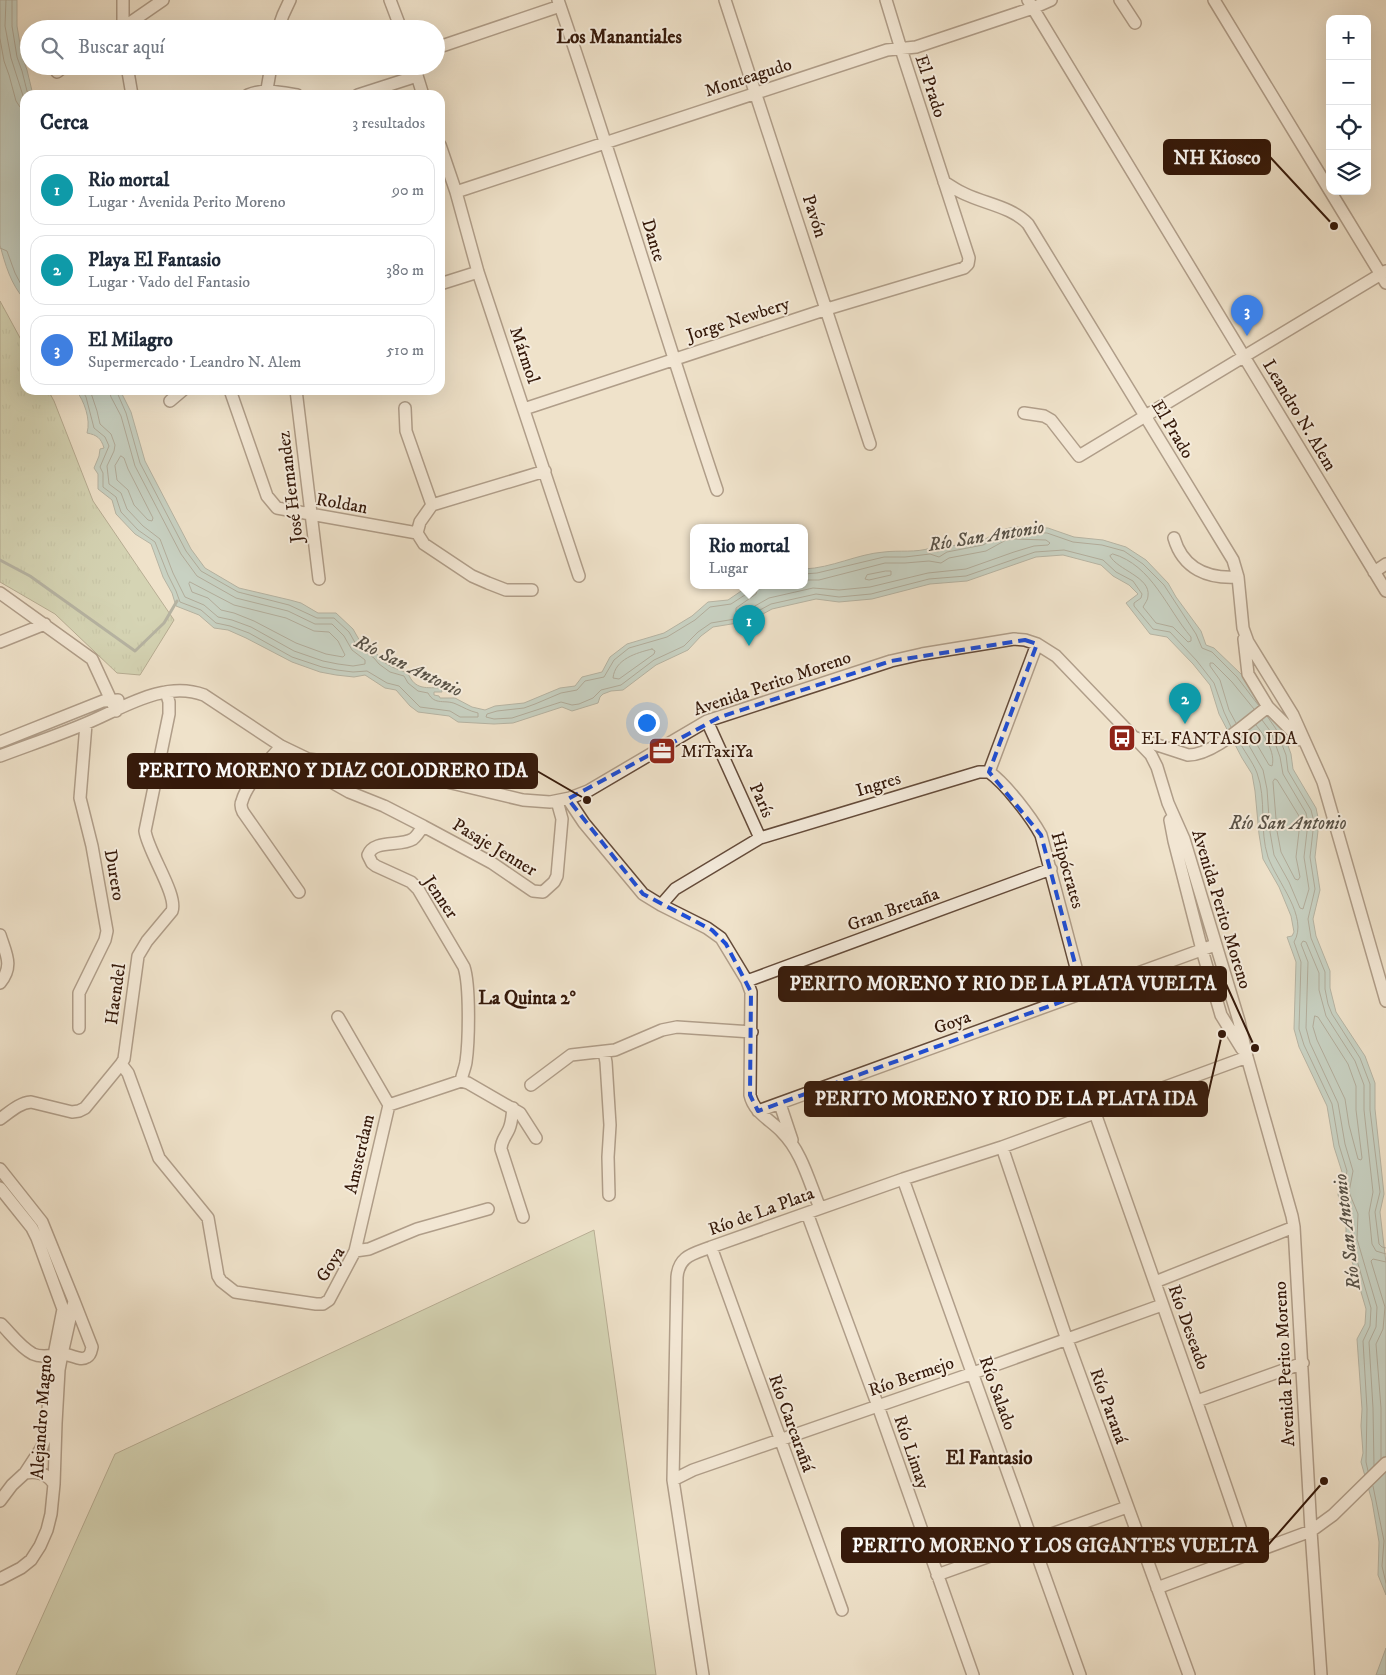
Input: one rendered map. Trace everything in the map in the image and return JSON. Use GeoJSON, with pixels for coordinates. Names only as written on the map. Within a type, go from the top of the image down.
{"type":"FeatureCollection","features":[{"type":"Feature","properties":{"kind":"street"},"geometry":{"type":"LineString","coordinates":[[122,20],[123,0]]}},
{"type":"Feature","properties":{"kind":"street"},"geometry":{"type":"LineString","coordinates":[[134,20],[163,0]]}},
{"type":"Feature","properties":{"kind":"street"},"geometry":{"type":"LineString","coordinates":[[281,20],[290,0]]}},
{"type":"Feature","properties":{"kind":"street"},"geometry":{"type":"LineString","coordinates":[[390,0],[398,20]]}},
{"type":"Feature","properties":{"kind":"street","name":"Pavón"},"geometry":{"type":"LineString","coordinates":[[725,0],[757,93],[870,444]]}},
{"type":"Feature","properties":{"kind":"street","name":"El Prado"},"geometry":{"type":"LineString","coordinates":[[886,0],[969,258],[968,264],[964,268]]}},
{"type":"Feature","properties":{"kind":"street","name":"Monteagudo"},"geometry":{"type":"LineString","coordinates":[[456,192],[887,50],[916,47],[1031,4],[1051,0]]}},
{"type":"Feature","properties":{"kind":"street"},"geometry":{"type":"LineString","coordinates":[[1120,0],[1135,23]]}},
{"type":"Feature","properties":{"kind":"street"},"geometry":{"type":"LineString","coordinates":[[1214,0],[1326,184]]}},
{"type":"Feature","properties":{"kind":"street"},"geometry":{"type":"LineString","coordinates":[[445,45],[559,3]]}},
{"type":"Feature","properties":{"kind":"street","name":"Dante"},"geometry":{"type":"LineString","coordinates":[[559,3],[716,490]]}},
{"type":"Feature","properties":{"kind":"street","name":"Leandro N. Alem"},"geometry":{"type":"LineString","coordinates":[[1031,4],[1386,591]]}},
{"type":"Feature","properties":{"kind":"street"},"geometry":{"type":"LineString","coordinates":[[128,75],[131,90]]}},
{"type":"Feature","properties":{"kind":"street"},"geometry":{"type":"LineString","coordinates":[[267,90],[269,75]]}},
{"type":"Feature","properties":{"kind":"street"},"geometry":{"type":"LineString","coordinates":[[370,90],[406,75]]}},
{"type":"Feature","properties":{"kind":"street"},"geometry":{"type":"LineString","coordinates":[[417,75],[422,90]]}},
{"type":"Feature","properties":{"kind":"street","name":"Mármol"},"geometry":{"type":"LineString","coordinates":[[445,177],[456,192],[478,272],[579,576]]}},
{"type":"Feature","properties":{"kind":"street","name":"El Prado"},"geometry":{"type":"LineString","coordinates":[[944,182],[963,194],[1012,212],[1022,217],[1028,224],[1233,560],[1238,577],[1243,628],[1252,650],[1293,714],[1323,782],[1386,1001]]}},
{"type":"Feature","properties":{"kind":"street"},"geometry":{"type":"LineString","coordinates":[[951,202],[956,196],[963,194]]}},
{"type":"Feature","properties":{"kind":"street"},"geometry":{"type":"LineString","coordinates":[[1024,413],[1044,416],[1050,420],[1079,456],[1244,355],[1384,276],[1333,195]]}},
{"type":"Feature","properties":{"kind":"street","name":"Jorge Newbery"},"geometry":{"type":"LineString","coordinates":[[524,409],[827,309],[964,268]]}},
{"type":"Feature","properties":{"kind":"street"},"geometry":{"type":"LineString","coordinates":[[445,282],[478,272]]}},
{"type":"Feature","properties":{"kind":"street"},"geometry":{"type":"LineString","coordinates":[[170,401],[177,395]]}},
{"type":"Feature","properties":{"kind":"street","name":"Roldan"},"geometry":{"type":"LineString","coordinates":[[232,395],[267,496],[277,508],[417,533]]}},
{"type":"Feature","properties":{"kind":"street","name":"José Hernandez"},"geometry":{"type":"LineString","coordinates":[[297,395],[319,579]]}},
{"type":"Feature","properties":{"kind":"street"},"geometry":{"type":"LineString","coordinates":[[405,408],[406,431],[432,505]]}},
{"type":"Feature","properties":{"kind":"street"},"geometry":{"type":"LineString","coordinates":[[532,590],[506,590],[472,576],[424,544],[417,533],[420,522],[432,505],[545,471]]}},
{"type":"Feature","properties":{"kind":"street"},"geometry":{"type":"LineString","coordinates":[[1174,538],[1182,556],[1205,574],[1222,578],[1238,577]]}},
{"type":"Feature","properties":{"kind":"street"},"geometry":{"type":"LineString","coordinates":[[1374,572],[1386,564]]}},
{"type":"Feature","properties":{"kind":"street"},"geometry":{"type":"LineString","coordinates":[[0,593],[92,659],[114,705]]}},
{"type":"Feature","properties":{"kind":"street"},"geometry":{"type":"LineString","coordinates":[[0,642],[45,624]]}},
{"type":"Feature","properties":{"kind":"street"},"geometry":{"type":"LineString","coordinates":[[1243,628],[1248,674],[1268,707],[1306,745]]}},
{"type":"Feature","properties":{"kind":"street","name":"Avenida Perito Moreno"},"geometry":{"type":"LineString","coordinates":[[114,705],[166,692],[191,690],[204,695],[281,746],[316,761],[405,772],[532,802],[562,800],[588,791],[707,722],[907,657],[1014,639],[1037,644],[1056,656],[1136,738],[1151,756],[1157,767],[1168,802],[1184,839],[1239,1021],[1247,1057],[1294,1227],[1321,1675]]}},
{"type":"Feature","properties":{"kind":"street"},"geometry":{"type":"LineString","coordinates":[[989,772],[1037,644]]}},
{"type":"Feature","properties":{"kind":"street","name":"Haendel"},"geometry":{"type":"LineString","coordinates":[[121,1064],[124,1059],[138,956],[147,941],[174,907],[171,894],[148,843],[146,831],[169,714],[169,702],[166,692]]}},
{"type":"Feature","properties":{"kind":"street"},"geometry":{"type":"LineString","coordinates":[[0,742],[102,701],[114,705]]}},
{"type":"Feature","properties":{"kind":"street"},"geometry":{"type":"LineString","coordinates":[[0,756],[86,724],[114,705]]}},
{"type":"Feature","properties":{"kind":"street"},"geometry":{"type":"LineString","coordinates":[[1136,738],[1188,755],[1196,755],[1209,750],[1268,707]]}},
{"type":"Feature","properties":{"kind":"street","name":"París"},"geometry":{"type":"LineString","coordinates":[[707,722],[760,838]]}},
{"type":"Feature","properties":{"kind":"street","name":"Durero"},"geometry":{"type":"LineString","coordinates":[[79,1028],[79,993],[105,940],[107,931],[92,846],[80,798],[86,724]]}},
{"type":"Feature","properties":{"kind":"street"},"geometry":{"type":"LineString","coordinates":[[281,746],[249,786],[241,801],[241,806],[243,812],[299,892]]}},
{"type":"Feature","properties":{"kind":"street"},"geometry":{"type":"LineString","coordinates":[[316,761],[325,777],[333,783],[423,826]]}},
{"type":"Feature","properties":{"kind":"street","name":"Ingres"},"geometry":{"type":"LineString","coordinates":[[661,905],[676,889],[760,838],[979,772],[989,772]]}},
{"type":"Feature","properties":{"kind":"street","name":"Hipócrates"},"geometry":{"type":"LineString","coordinates":[[989,772],[998,780],[1042,835],[1083,994]]}},
{"type":"Feature","properties":{"kind":"street"},"geometry":{"type":"LineString","coordinates":[[562,800],[584,823],[638,888],[661,905],[717,934],[726,944],[747,981],[751,992],[750,1095],[752,1102],[758,1111],[795,1146]]}},
{"type":"Feature","properties":{"kind":"street","name":"Pasaje Jenner"},"geometry":{"type":"LineString","coordinates":[[423,826],[492,863],[533,891],[543,892],[554,882],[557,876],[562,800]]}},
{"type":"Feature","properties":{"kind":"street","name":"Avenida Perito Moreno"},"geometry":{"type":"LineString","coordinates":[[1168,802],[1174,841],[1221,1015],[1247,1057]]}},
{"type":"Feature","properties":{"kind":"street","name":"Jenner"},"geometry":{"type":"LineString","coordinates":[[423,826],[413,839],[373,848],[368,855],[376,866],[411,882],[418,888],[464,967],[467,980],[467,1024],[466,1062],[461,1081]]}},
{"type":"Feature","properties":{"kind":"street","name":"Gran Bretaña"},"geometry":{"type":"LineString","coordinates":[[747,981],[1051,869]]}},
{"type":"Feature","properties":{"kind":"street"},"geometry":{"type":"LineString","coordinates":[[0,935],[9,966],[0,983]]}},
{"type":"Feature","properties":{"kind":"street","name":"Goya"},"geometry":{"type":"LineString","coordinates":[[758,1111],[1215,945]]}},
{"type":"Feature","properties":{"kind":"street","name":"Amsterdam"},"geometry":{"type":"LineString","coordinates":[[338,1017],[388,1105],[355,1251]]}},
{"type":"Feature","properties":{"kind":"street"},"geometry":{"type":"LineString","coordinates":[[531,1086],[571,1056],[625,1047],[670,1028],[752,1032]]}},
{"type":"Feature","properties":{"kind":"street"},"geometry":{"type":"LineString","coordinates":[[604,1052],[610,1125],[608,1157],[609,1195]]}},
{"type":"Feature","properties":{"kind":"street","name":"Río de La Plata"},"geometry":{"type":"LineString","coordinates":[[703,1675],[673,1480],[678,1269],[683,1259],[807,1212],[1002,1147],[1247,1057]]}},
{"type":"Feature","properties":{"kind":"street"},"geometry":{"type":"LineString","coordinates":[[0,1119],[25,1102],[72,1112],[78,1111],[84,1108],[121,1064]]}},
{"type":"Feature","properties":{"kind":"street","name":"Goya"},"geometry":{"type":"LineString","coordinates":[[121,1064],[128,1074],[159,1158],[208,1218],[216,1268],[221,1281],[230,1289],[243,1294],[323,1304],[329,1300],[355,1251],[370,1249],[417,1229],[488,1209]]}},
{"type":"Feature","properties":{"kind":"street"},"geometry":{"type":"LineString","coordinates":[[388,1105],[461,1081],[520,1113],[536,1138]]}},
{"type":"Feature","properties":{"kind":"street"},"geometry":{"type":"LineString","coordinates":[[780,1104],[820,1208]]}},
{"type":"Feature","properties":{"kind":"street"},"geometry":{"type":"LineString","coordinates":[[513,1108],[512,1120],[501,1143],[501,1149],[523,1217]]}},
{"type":"Feature","properties":{"kind":"street","name":"Río Deseado"},"geometry":{"type":"LineString","coordinates":[[1095,1113],[1249,1554]]}},
{"type":"Feature","properties":{"kind":"street","name":"Río Paraná"},"geometry":{"type":"LineString","coordinates":[[1002,1147],[1067,1340],[1189,1675]]}},
{"type":"Feature","properties":{"kind":"street"},"geometry":{"type":"LineString","coordinates":[[0,1168],[42,1222],[92,1347],[88,1357],[82,1359],[58,1354]]}},
{"type":"Feature","properties":{"kind":"street","name":"Río Salado"},"geometry":{"type":"LineString","coordinates":[[902,1179],[1080,1675]]}},
{"type":"Feature","properties":{"kind":"street","name":"Alejandro Magno"},"geometry":{"type":"LineString","coordinates":[[0,1188],[32,1228],[62,1306],[51,1514],[44,1539],[30,1560],[3,1576]]}},
{"type":"Feature","properties":{"kind":"street","name":"Río Limay"},"geometry":{"type":"LineString","coordinates":[[807,1212],[973,1675]]}},
{"type":"Feature","properties":{"kind":"street"},"geometry":{"type":"LineString","coordinates":[[1154,1282],[1294,1227]]}},
{"type":"Feature","properties":{"kind":"street","name":"Río Carcarañá"},"geometry":{"type":"LineString","coordinates":[[711,1247],[842,1610]]}},
{"type":"Feature","properties":{"kind":"street","name":"Alejandro Magno"},"geometry":{"type":"LineString","coordinates":[[0,1501],[12,1485],[25,1473],[42,1447],[46,1436],[58,1354],[74,1301]]}},
{"type":"Feature","properties":{"kind":"street","name":"Río Bermejo"},"geometry":{"type":"LineString","coordinates":[[673,1480],[693,1470],[973,1374],[1162,1305]]}},
{"type":"Feature","properties":{"kind":"street","name":"Alejandro Magno"},"geometry":{"type":"LineString","coordinates":[[0,1321],[24,1348],[32,1353],[42,1356],[58,1354]]}},
{"type":"Feature","properties":{"kind":"street"},"geometry":{"type":"LineString","coordinates":[[1197,1401],[1302,1362]]}},
{"type":"Feature","properties":{"kind":"street"},"geometry":{"type":"LineString","coordinates":[[1157,1588],[1311,1531],[1333,1515],[1386,1463]]}},
{"type":"Feature","properties":{"kind":"street"},"geometry":{"type":"LineString","coordinates":[[25,1473],[42,1473],[50,1478],[54,1484]]}},
{"type":"Feature","properties":{"kind":"street"},"geometry":{"type":"LineString","coordinates":[[937,1575],[1127,1507]]}},
{"type":"Feature","properties":{"kind":"highlighted area"},"geometry":{"type":"Polygon","coordinates":[[[1025,640],[1037,644],[989,772],[1041,835],[1083,994],[758,1111],[750,1095],[751,992],[726,944],[712,930],[643,894],[568,799],[720,717],[891,661],[1025,640]]]}},
{"type":"Feature","properties":{"kind":"green space"},"geometry":{"type":"Polygon","coordinates":[[[0,301],[20,338],[20,395],[51,395],[93,501],[174,620],[140,675],[117,673],[55,614],[0,582],[0,301]]]}},
{"type":"Feature","properties":{"kind":"green space"},"geometry":{"type":"Polygon","coordinates":[[[594,1230],[656,1675],[16,1675],[115,1454],[594,1230]]]}},
{"type":"Feature","properties":{"kind":"water"},"geometry":{"type":"Polygon","coordinates":[[[0,0],[17,0],[20,75],[28,75],[32,90],[20,90],[20,294],[6,267],[0,245],[0,0]]]}},
{"type":"Feature","properties":{"kind":"water","name":"Río San Antonio"},"geometry":{"type":"Polygon","coordinates":[[[79,395],[122,395],[131,412],[145,461],[191,549],[205,568],[239,588],[301,603],[318,613],[336,613],[353,629],[361,643],[378,655],[382,661],[408,673],[414,683],[426,688],[442,688],[442,692],[434,692],[434,695],[440,698],[455,698],[472,707],[485,710],[495,706],[524,703],[560,688],[575,686],[582,677],[602,672],[610,657],[627,644],[664,633],[692,616],[708,602],[728,600],[744,589],[808,589],[808,569],[864,555],[931,548],[938,552],[944,547],[982,541],[1001,530],[1014,527],[1048,528],[1074,537],[1103,540],[1126,547],[1146,560],[1168,583],[1201,631],[1206,645],[1214,648],[1241,674],[1281,726],[1291,754],[1293,769],[1316,808],[1319,822],[1315,857],[1320,890],[1313,919],[1316,936],[1330,971],[1330,988],[1336,1012],[1365,1056],[1375,1083],[1375,1109],[1384,1194],[1380,1212],[1386,1263],[1386,1595],[1378,1575],[1379,1542],[1372,1501],[1361,1462],[1363,1453],[1362,1409],[1357,1339],[1365,1324],[1366,1309],[1346,1241],[1346,1216],[1338,1195],[1342,1172],[1334,1147],[1327,1106],[1299,1047],[1294,1029],[1296,962],[1287,937],[1292,936],[1294,932],[1291,916],[1279,887],[1263,859],[1252,774],[1219,714],[1210,685],[1167,637],[1150,634],[1126,603],[1138,594],[1129,585],[1113,576],[1101,565],[1063,555],[1036,557],[967,581],[930,584],[872,599],[839,602],[816,599],[772,609],[750,621],[713,627],[701,636],[688,650],[656,665],[623,690],[603,694],[598,703],[572,711],[562,707],[513,723],[458,722],[449,716],[418,712],[396,690],[385,688],[365,675],[354,677],[336,675],[320,672],[292,662],[228,630],[214,628],[199,615],[176,606],[151,544],[135,534],[116,514],[112,500],[98,489],[98,474],[94,468],[100,449],[104,448],[98,438],[87,433],[88,422],[79,395]]]}},
{"type":"Feature","properties":{"kind":"water"},"geometry":{"type":"Polygon","coordinates":[[[1386,1648],[1386,1675],[1376,1675],[1386,1648]]]}},
{"type":"Feature","properties":{"kind":"waterway"},"geometry":{"type":"LineString","coordinates":[[0,560],[30,576],[135,651],[164,623],[177,601]]}},
{"type":"Feature","properties":{"kind":"place","name":"NH Kiosco"},"geometry":{"type":"Point","coordinates":[1334,226]}},
{"type":"Feature","properties":{"kind":"place","name":"El Milagro"},"geometry":{"type":"Point","coordinates":[1247,336]}},
{"type":"Feature","properties":{"kind":"place","name":"Rio mortal"},"geometry":{"type":"Point","coordinates":[749,646]}},
{"type":"Feature","properties":{"kind":"place","name":"Playa El Fantasio"},"geometry":{"type":"Point","coordinates":[1185,724]}},
{"type":"Feature","properties":{"kind":"place","name":"EL FANTASIO IDA"},"geometry":{"type":"Point","coordinates":[1122,738]}},
{"type":"Feature","properties":{"kind":"place","name":"MiTaxiYa"},"geometry":{"type":"Point","coordinates":[662,751]}},
{"type":"Feature","properties":{"kind":"place","name":"PERITO MORENO Y DIAZ COLODRERO IDA"},"geometry":{"type":"Point","coordinates":[587,800]}},
{"type":"Feature","properties":{"kind":"place","name":"PERITO MORENO Y RIO DE LA PLATA IDA"},"geometry":{"type":"Point","coordinates":[1222,1034]}},
{"type":"Feature","properties":{"kind":"place","name":"PERITO MORENO Y RIO DE LA PLATA VUELTA"},"geometry":{"type":"Point","coordinates":[1255,1048]}},
{"type":"Feature","properties":{"kind":"place","name":"PERITO MORENO Y LOS GIGANTES VUELTA"},"geometry":{"type":"Point","coordinates":[1324,1481]}},
{"type":"Feature","properties":{"kind":"district","name":"Los Manantiales"},"geometry":{"type":"Point","coordinates":[619,36]}},
{"type":"Feature","properties":{"kind":"district","name":"La Quinta 2°"},"geometry":{"type":"Point","coordinates":[527,997]}},
{"type":"Feature","properties":{"kind":"district","name":"El Fantasio"},"geometry":{"type":"Point","coordinates":[989,1457]}}]}
